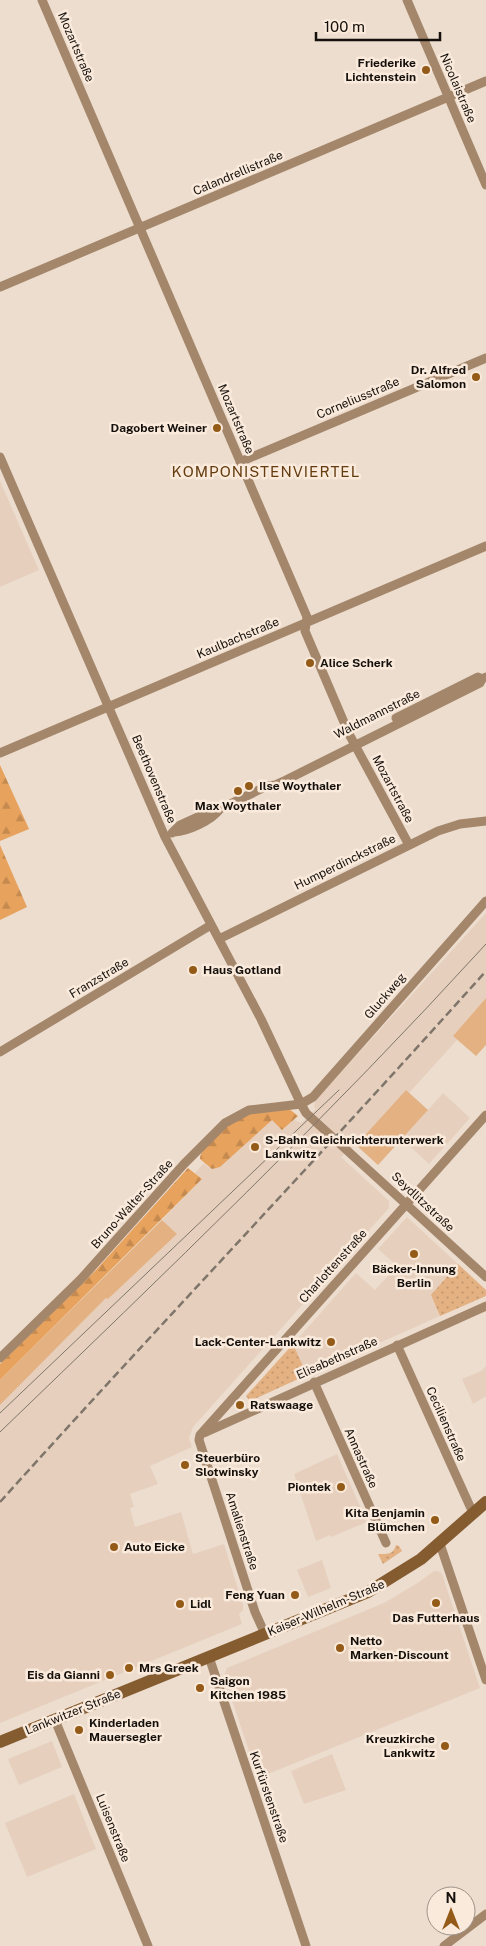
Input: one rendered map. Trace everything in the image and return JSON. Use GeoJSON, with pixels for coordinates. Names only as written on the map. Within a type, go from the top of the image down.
{"type":"FeatureCollection","features":[{"type":"Feature","properties":{"kind":"main road","name":"Kaiser-Wilhelm-Straße"},"geometry":{"type":"LineString","coordinates":[[146,1682],[376,1588],[408,1569],[440,1544],[486,1502]]}},
{"type":"Feature","properties":{"kind":"main road","name":"Lankwitzer Straße"},"geometry":{"type":"LineString","coordinates":[[0,1742],[146,1682]]}},
{"type":"Feature","properties":{"kind":"street","name":"Mozartstraße"},"geometry":{"type":"LineString","coordinates":[[42,0],[307,617],[305,631],[354,743],[408,844]]}},
{"type":"Feature","properties":{"kind":"street","name":"Nicolaistraße"},"geometry":{"type":"LineString","coordinates":[[407,0],[486,185]]}},
{"type":"Feature","properties":{"kind":"street","name":"Calandrellistraße"},"geometry":{"type":"LineString","coordinates":[[0,287],[486,81]]}},
{"type":"Feature","properties":{"kind":"street","name":"Corneliusstraße"},"geometry":{"type":"LineString","coordinates":[[240,462],[486,358]]}},
{"type":"Feature","properties":{"kind":"street","name":"Beethovenstraße"},"geometry":{"type":"LineString","coordinates":[[0,457],[165,837],[261,1019],[301,1104]]}},
{"type":"Feature","properties":{"kind":"street","name":"Kaulbachstraße"},"geometry":{"type":"LineString","coordinates":[[0,753],[486,546]]}},
{"type":"Feature","properties":{"kind":"street","name":"Waldmannstraße"},"geometry":{"type":"LineString","coordinates":[[165,837],[174,832],[183,832],[216,814],[220,809],[267,786],[275,785],[284,777],[480,683],[484,678]]}},
{"type":"Feature","properties":{"kind":"street","name":"Humperdinckstraße"},"geometry":{"type":"LineString","coordinates":[[218,939],[408,844],[450,827],[486,821]]}},
{"type":"Feature","properties":{"kind":"street","name":"Gluckweg"},"geometry":{"type":"LineString","coordinates":[[301,1104],[313,1097],[486,901]]}},
{"type":"Feature","properties":{"kind":"street","name":"Franzstraße"},"geometry":{"type":"LineString","coordinates":[[0,1052],[211,925]]}},
{"type":"Feature","properties":{"kind":"street","name":"Seydlitzstraße"},"geometry":{"type":"LineString","coordinates":[[301,1104],[306,1112],[486,1277]]}},
{"type":"Feature","properties":{"kind":"street","name":"Bruno-Walter-Straße"},"geometry":{"type":"LineString","coordinates":[[0,1358],[81,1279],[184,1164],[225,1123],[249,1110],[301,1104]]}},
{"type":"Feature","properties":{"kind":"street","name":"Charlottenstraße"},"geometry":{"type":"LineString","coordinates":[[200,1435],[486,1115]]}},
{"type":"Feature","properties":{"kind":"street","name":"Elisabethstraße"},"geometry":{"type":"LineString","coordinates":[[200,1435],[486,1306]]}},
{"type":"Feature","properties":{"kind":"street","name":"Cecilienstraße"},"geometry":{"type":"LineString","coordinates":[[397,1345],[473,1513]]}},
{"type":"Feature","properties":{"kind":"street","name":"Annastraße"},"geometry":{"type":"LineString","coordinates":[[314,1382],[386,1543]]}},
{"type":"Feature","properties":{"kind":"street","name":"Amalienstraße"},"geometry":{"type":"LineString","coordinates":[[200,1435],[199,1440],[252,1604],[265,1634]]}},
{"type":"Feature","properties":{"kind":"street"},"geometry":{"type":"LineString","coordinates":[[440,1544],[486,1680]]}},
{"type":"Feature","properties":{"kind":"street","name":"Kurfürstenstraße"},"geometry":{"type":"LineString","coordinates":[[209,1657],[306,1946]]}},
{"type":"Feature","properties":{"kind":"street","name":"Luisenstraße"},"geometry":{"type":"LineString","coordinates":[[55,1720],[148,1946]]}},
{"type":"Feature","properties":{"kind":"street"},"geometry":{"type":"LineString","coordinates":[[444,1946],[486,1914]]}},
{"type":"Feature","properties":{"kind":"shaded area"},"geometry":{"type":"Polygon","coordinates":[[[0,481],[39,570],[0,587],[0,481]]]}},
{"type":"Feature","properties":{"kind":"shaded area"},"geometry":{"type":"Polygon","coordinates":[[[486,913],[486,998],[453,1036],[457,1040],[409,1093],[406,1090],[356,1145],[341,1157],[389,1201],[389,1208],[193,1427],[189,1438],[192,1447],[150,1466],[158,1484],[130,1494],[134,1507],[130,1508],[135,1527],[181,1512],[193,1554],[224,1544],[243,1605],[243,1610],[239,1614],[242,1624],[0,1723],[0,1405],[107,1297],[108,1299],[177,1234],[162,1220],[202,1179],[195,1173],[204,1163],[208,1167],[220,1167],[272,1119],[282,1130],[294,1120],[301,1123],[316,1109],[314,1107],[315,1101],[486,913]]]}},
{"type":"Feature","properties":{"kind":"shaded area"},"geometry":{"type":"Polygon","coordinates":[[[486,998],[486,1045],[476,1056],[453,1036],[486,998]]]}},
{"type":"Feature","properties":{"kind":"shaded area"},"geometry":{"type":"Polygon","coordinates":[[[406,1090],[428,1110],[378,1165],[356,1145],[406,1090]]]}},
{"type":"Feature","properties":{"kind":"shaded area"},"geometry":{"type":"Polygon","coordinates":[[[443,1093],[470,1118],[429,1164],[402,1139],[443,1093]]]}},
{"type":"Feature","properties":{"kind":"shaded area"},"geometry":{"type":"Polygon","coordinates":[[[407,1217],[458,1264],[431,1295],[440,1316],[307,1375],[293,1344],[356,1273],[375,1290],[397,1266],[378,1249],[407,1217]]]}},
{"type":"Feature","properties":{"kind":"shaded area"},"geometry":{"type":"Polygon","coordinates":[[[162,1220],[177,1234],[108,1299],[106,1298],[0,1405],[0,1380],[162,1220]]]}},
{"type":"Feature","properties":{"kind":"shaded area"},"geometry":{"type":"Polygon","coordinates":[[[458,1264],[486,1290],[486,1296],[440,1316],[431,1295],[458,1264]]]}},
{"type":"Feature","properties":{"kind":"shaded area"},"geometry":{"type":"Polygon","coordinates":[[[293,1344],[307,1375],[250,1401],[246,1396],[293,1344]]]}},
{"type":"Feature","properties":{"kind":"shaded area"},"geometry":{"type":"Polygon","coordinates":[[[486,1366],[486,1396],[473,1404],[462,1379],[481,1371],[486,1366]]]}},
{"type":"Feature","properties":{"kind":"shaded area"},"geometry":{"type":"Polygon","coordinates":[[[337,1454],[367,1522],[316,1541],[294,1474],[337,1454]]]}},
{"type":"Feature","properties":{"kind":"shaded area"},"geometry":{"type":"Polygon","coordinates":[[[396,1545],[402,1551],[383,1564],[378,1554],[391,1552],[396,1545]]]}},
{"type":"Feature","properties":{"kind":"shaded area"},"geometry":{"type":"Polygon","coordinates":[[[322,1560],[331,1588],[308,1597],[297,1570],[322,1560]]]}},
{"type":"Feature","properties":{"kind":"shaded area"},"geometry":{"type":"Polygon","coordinates":[[[434,1571],[442,1574],[480,1688],[258,1778],[224,1676],[227,1668],[384,1603],[434,1571]]]}},
{"type":"Feature","properties":{"kind":"shaded area"},"geometry":{"type":"Polygon","coordinates":[[[52,1741],[62,1767],[19,1785],[8,1759],[52,1741]]]}},
{"type":"Feature","properties":{"kind":"shaded area"},"geometry":{"type":"Polygon","coordinates":[[[332,1754],[346,1790],[304,1804],[291,1771],[332,1754]]]}},
{"type":"Feature","properties":{"kind":"shaded area"},"geometry":{"type":"Polygon","coordinates":[[[74,1794],[96,1849],[27,1877],[5,1823],[74,1794]]]}},
{"type":"Feature","properties":{"kind":"green space"},"geometry":{"type":"Polygon","coordinates":[[[0,765],[29,829],[0,841],[0,765]]]}},
{"type":"Feature","properties":{"kind":"green space"},"geometry":{"type":"Polygon","coordinates":[[[0,845],[27,907],[0,920],[0,845]]]}},
{"type":"Feature","properties":{"kind":"green space"},"geometry":{"type":"Polygon","coordinates":[[[288,1108],[298,1116],[282,1130],[272,1120],[220,1167],[212,1169],[200,1159],[206,1146],[212,1139],[244,1116],[259,1111],[288,1108]]]}},
{"type":"Feature","properties":{"kind":"green space"},"geometry":{"type":"Polygon","coordinates":[[[188,1168],[202,1179],[0,1380],[0,1364],[96,1270],[188,1168]]]}},
{"type":"Feature","properties":{"kind":"tram line"},"geometry":{"type":"LineString","coordinates":[[0,1432],[308,1131],[486,944]]}},
{"type":"Feature","properties":{"kind":"tram line"},"geometry":{"type":"LineString","coordinates":[[0,1413],[339,1090]]}},
{"type":"Feature","properties":{"kind":"railway"},"geometry":{"type":"LineString","coordinates":[[0,1502],[486,971]]}},
{"type":"Feature","properties":{"kind":"place","name":"Friederike Lichtenstein"},"geometry":{"type":"Point","coordinates":[426,70]}},
{"type":"Feature","properties":{"kind":"place","name":"Dr. Alfred Salomon"},"geometry":{"type":"Point","coordinates":[476,377]}},
{"type":"Feature","properties":{"kind":"place","name":"Dagobert Weiner"},"geometry":{"type":"Point","coordinates":[217,428]}},
{"type":"Feature","properties":{"kind":"place","name":"Alice Scherk"},"geometry":{"type":"Point","coordinates":[310,663]}},
{"type":"Feature","properties":{"kind":"place","name":"Ilse Woythaler"},"geometry":{"type":"Point","coordinates":[249,786]}},
{"type":"Feature","properties":{"kind":"place","name":"Max Woythaler"},"geometry":{"type":"Point","coordinates":[238,791]}},
{"type":"Feature","properties":{"kind":"place","name":"Haus Gotland"},"geometry":{"type":"Point","coordinates":[193,970]}},
{"type":"Feature","properties":{"kind":"place","name":"S-Bahn Gleichrichterunterwerk Lankwitz"},"geometry":{"type":"Point","coordinates":[255,1147]}},
{"type":"Feature","properties":{"kind":"place","name":"Bäcker-Innung Berlin"},"geometry":{"type":"Point","coordinates":[414,1254]}},
{"type":"Feature","properties":{"kind":"place","name":"Lack-Center-Lankwitz"},"geometry":{"type":"Point","coordinates":[331,1342]}},
{"type":"Feature","properties":{"kind":"place","name":"Ratswaage"},"geometry":{"type":"Point","coordinates":[240,1405]}},
{"type":"Feature","properties":{"kind":"place","name":"Steuerbüro Slotwinsky"},"geometry":{"type":"Point","coordinates":[185,1465]}},
{"type":"Feature","properties":{"kind":"place","name":"Piontek"},"geometry":{"type":"Point","coordinates":[341,1487]}},
{"type":"Feature","properties":{"kind":"place","name":"Kita Benjamin Blümchen"},"geometry":{"type":"Point","coordinates":[435,1520]}},
{"type":"Feature","properties":{"kind":"place","name":"Auto Eicke"},"geometry":{"type":"Point","coordinates":[114,1547]}},
{"type":"Feature","properties":{"kind":"place","name":"Feng Yuan"},"geometry":{"type":"Point","coordinates":[295,1595]}},
{"type":"Feature","properties":{"kind":"place","name":"Das Futterhaus"},"geometry":{"type":"Point","coordinates":[436,1603]}},
{"type":"Feature","properties":{"kind":"place","name":"Lidl"},"geometry":{"type":"Point","coordinates":[180,1604]}},
{"type":"Feature","properties":{"kind":"place","name":"Netto Marken-Discount"},"geometry":{"type":"Point","coordinates":[340,1648]}},
{"type":"Feature","properties":{"kind":"place","name":"Mrs Greek"},"geometry":{"type":"Point","coordinates":[129,1668]}},
{"type":"Feature","properties":{"kind":"place","name":"Eis da Gianni"},"geometry":{"type":"Point","coordinates":[110,1675]}},
{"type":"Feature","properties":{"kind":"place","name":"Saigon Kitchen 1985"},"geometry":{"type":"Point","coordinates":[200,1688]}},
{"type":"Feature","properties":{"kind":"place","name":"Kinderladen Mauersegler"},"geometry":{"type":"Point","coordinates":[79,1730]}},
{"type":"Feature","properties":{"kind":"place","name":"Kreuzkirche Lankwitz"},"geometry":{"type":"Point","coordinates":[445,1746]}},
{"type":"Feature","properties":{"kind":"district","name":"KOMPONISTENVIERTEL"},"geometry":{"type":"Point","coordinates":[266,472]}}]}
